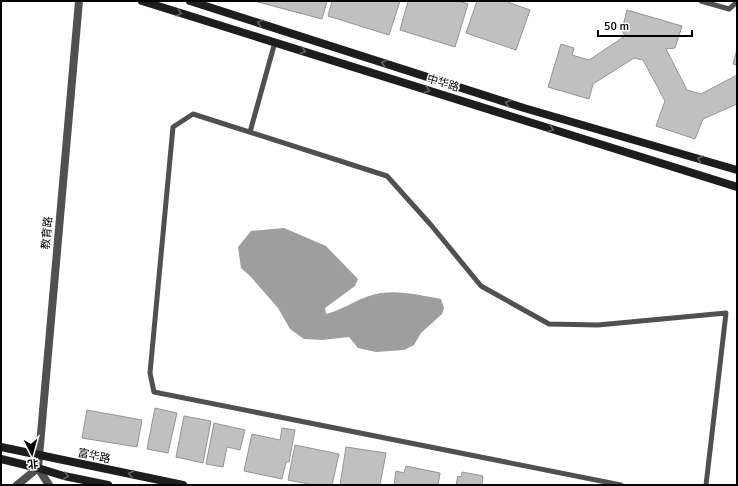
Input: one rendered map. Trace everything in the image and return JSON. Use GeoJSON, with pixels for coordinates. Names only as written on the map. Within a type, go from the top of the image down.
{"type":"FeatureCollection","features":[{"type":"Feature","properties":{"kind":"street","name":"教育路"},"geometry":{"type":"LineString","coordinates":[[38,468],[79,1]]}},
{"type":"Feature","properties":{"kind":"street","name":"中华路"},"geometry":{"type":"LineString","coordinates":[[142,1],[737,187]]}},
{"type":"Feature","properties":{"kind":"street","name":"中华路"},"geometry":{"type":"LineString","coordinates":[[190,1],[524,108],[737,170]]}},
{"type":"Feature","properties":{"kind":"street","name":"富华路"},"geometry":{"type":"LineString","coordinates":[[1,447],[183,485]]}},
{"type":"Feature","properties":{"kind":"street"},"geometry":{"type":"LineString","coordinates":[[1,459],[64,476],[108,485]]}},
{"type":"Feature","properties":{"kind":"street"},"geometry":{"type":"LineString","coordinates":[[17,485],[38,468]]}},
{"type":"Feature","properties":{"kind":"street"},"geometry":{"type":"LineString","coordinates":[[38,468],[49,485]]}},
{"type":"Feature","properties":{"kind":"lane"},"geometry":{"type":"LineString","coordinates":[[701,1],[729,9],[737,2]]}},
{"type":"Feature","properties":{"kind":"lane"},"geometry":{"type":"LineString","coordinates":[[250,132],[275,42]]}},
{"type":"Feature","properties":{"kind":"lane"},"geometry":{"type":"LineString","coordinates":[[621,485],[154,392],[150,373],[173,126],[193,114],[387,176],[431,225],[481,286],[549,324],[598,325],[726,313],[706,485]]}},
{"type":"Feature","properties":{"kind":"shaded area"},"geometry":{"type":"Polygon","coordinates":[[[284,228],[326,246],[358,279],[355,286],[325,308],[326,314],[369,296],[396,292],[441,299],[444,308],[442,314],[421,333],[414,345],[404,350],[376,352],[358,348],[349,337],[322,340],[304,339],[290,329],[278,308],[251,277],[241,268],[238,247],[251,231],[284,228]]]}},
{"type":"Feature","properties":{"kind":"building"},"geometry":{"type":"Polygon","coordinates":[[[254,1],[327,1],[322,19],[254,1]]]}},
{"type":"Feature","properties":{"kind":"building"},"geometry":{"type":"Polygon","coordinates":[[[332,1],[400,1],[389,35],[328,16],[332,1]]]}},
{"type":"Feature","properties":{"kind":"building"},"geometry":{"type":"Polygon","coordinates":[[[408,1],[459,1],[468,4],[455,47],[400,30],[408,1]]]}},
{"type":"Feature","properties":{"kind":"building"},"geometry":{"type":"Polygon","coordinates":[[[477,1],[505,1],[530,10],[516,50],[466,33],[477,1]]]}},
{"type":"Feature","properties":{"kind":"building"},"geometry":{"type":"Polygon","coordinates":[[[627,10],[682,26],[675,48],[666,49],[687,90],[701,94],[737,75],[737,104],[703,119],[695,139],[656,126],[665,101],[643,60],[634,58],[593,84],[589,99],[548,87],[561,44],[574,48],[572,55],[589,60],[625,36],[622,30],[627,10]]]}},
{"type":"Feature","properties":{"kind":"building"},"geometry":{"type":"Polygon","coordinates":[[[737,49],[737,65],[733,64],[737,49]]]}},
{"type":"Feature","properties":{"kind":"building"},"geometry":{"type":"Polygon","coordinates":[[[155,408],[177,413],[168,453],[147,449],[155,408]]]}},
{"type":"Feature","properties":{"kind":"building"},"geometry":{"type":"Polygon","coordinates":[[[87,410],[142,420],[137,447],[82,438],[87,410]]]}},
{"type":"Feature","properties":{"kind":"building"},"geometry":{"type":"Polygon","coordinates":[[[184,416],[211,421],[203,463],[176,457],[184,416]]]}},
{"type":"Feature","properties":{"kind":"building"},"geometry":{"type":"Polygon","coordinates":[[[214,423],[245,430],[240,450],[227,447],[223,467],[206,464],[214,423]]]}},
{"type":"Feature","properties":{"kind":"building"},"geometry":{"type":"Polygon","coordinates":[[[282,428],[295,430],[289,462],[286,462],[282,479],[244,471],[252,434],[280,440],[282,428]]]}},
{"type":"Feature","properties":{"kind":"building"},"geometry":{"type":"Polygon","coordinates":[[[295,445],[339,454],[332,485],[314,485],[288,480],[295,445]]]}},
{"type":"Feature","properties":{"kind":"building"},"geometry":{"type":"Polygon","coordinates":[[[346,447],[386,453],[380,485],[340,485],[346,447]]]}},
{"type":"Feature","properties":{"kind":"building"},"geometry":{"type":"Polygon","coordinates":[[[406,466],[440,473],[438,485],[394,485],[396,471],[404,473],[406,466]]]}},
{"type":"Feature","properties":{"kind":"building"},"geometry":{"type":"Polygon","coordinates":[[[462,472],[483,476],[482,484],[487,485],[456,485],[458,476],[461,477],[462,472]]]}}]}
